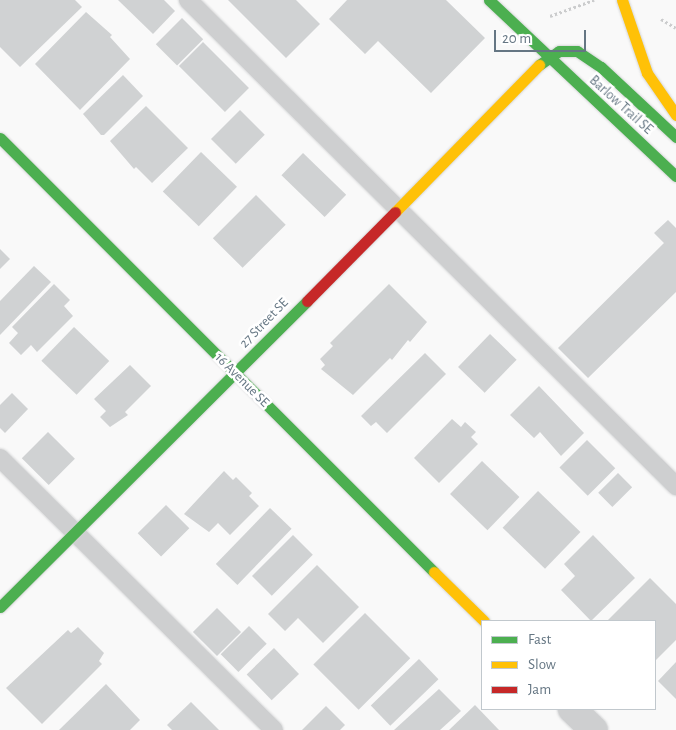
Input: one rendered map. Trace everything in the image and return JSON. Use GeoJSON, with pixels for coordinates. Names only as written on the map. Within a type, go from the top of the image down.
{"type":"FeatureCollection","features":[{"type":"Feature","properties":{"kind":"street","name":"Barlow Trail SE"},"geometry":{"type":"LineString","coordinates":[[489,0],[547,57],[676,176]]}},
{"type":"Feature","properties":{"kind":"street"},"geometry":{"type":"LineString","coordinates":[[622,0],[647,73],[676,115]]}},
{"type":"Feature","properties":{"kind":"street"},"geometry":{"type":"LineString","coordinates":[[547,57],[559,50],[577,51],[601,66],[676,137]]}},
{"type":"Feature","properties":{"kind":"street","name":"27 Street SE"},"geometry":{"type":"LineString","coordinates":[[0,607],[236,373],[547,57]]}},
{"type":"Feature","properties":{"kind":"street","name":"16 Avenue SE"},"geometry":{"type":"LineString","coordinates":[[0,138],[483,620]]}},
{"type":"Feature","properties":{"kind":"street"},"geometry":{"type":"LineString","coordinates":[[573,710],[594,730]]}},
{"type":"Feature","properties":{"kind":"lane"},"geometry":{"type":"LineString","coordinates":[[188,0],[676,486]]}},
{"type":"Feature","properties":{"kind":"lane"},"geometry":{"type":"LineString","coordinates":[[0,458],[274,730]]}},
{"type":"Feature","properties":{"kind":"path"},"geometry":{"type":"LineString","coordinates":[[545,17],[594,0]]}},
{"type":"Feature","properties":{"kind":"building"},"geometry":{"type":"Polygon","coordinates":[[[0,0],[75,0],[82,7],[20,67],[0,47],[0,0]]]}},
{"type":"Feature","properties":{"kind":"building"},"geometry":{"type":"Polygon","coordinates":[[[118,0],[164,0],[175,11],[153,34],[118,0]]]}},
{"type":"Feature","properties":{"kind":"building"},"geometry":{"type":"Polygon","coordinates":[[[228,0],[296,0],[320,24],[286,58],[228,0]]]}},
{"type":"Feature","properties":{"kind":"building"},"geometry":{"type":"Polygon","coordinates":[[[347,0],[446,0],[485,38],[431,93],[378,41],[365,54],[329,19],[347,0]]]}},
{"type":"Feature","properties":{"kind":"building"},"geometry":{"type":"Polygon","coordinates":[[[86,12],[112,35],[110,37],[130,59],[80,110],[35,64],[86,12]]]}},
{"type":"Feature","properties":{"kind":"building"},"geometry":{"type":"Polygon","coordinates":[[[182,18],[203,39],[177,65],[156,44],[182,18]]]}},
{"type":"Feature","properties":{"kind":"building"},"geometry":{"type":"Polygon","coordinates":[[[203,42],[249,88],[225,112],[179,66],[203,42]]]}},
{"type":"Feature","properties":{"kind":"building"},"geometry":{"type":"Polygon","coordinates":[[[123,75],[143,96],[104,135],[101,135],[83,114],[123,75]]]}},
{"type":"Feature","properties":{"kind":"building"},"geometry":{"type":"Polygon","coordinates":[[[146,106],[188,148],[152,183],[136,167],[134,169],[110,141],[146,106]]]}},
{"type":"Feature","properties":{"kind":"building"},"geometry":{"type":"Polygon","coordinates":[[[240,110],[265,135],[236,164],[211,139],[240,110]]]}},
{"type":"Feature","properties":{"kind":"building"},"geometry":{"type":"Polygon","coordinates":[[[201,152],[237,187],[199,226],[163,192],[201,152]]]}},
{"type":"Feature","properties":{"kind":"building"},"geometry":{"type":"Polygon","coordinates":[[[303,153],[346,195],[325,217],[281,175],[303,153]]]}},
{"type":"Feature","properties":{"kind":"building"},"geometry":{"type":"Polygon","coordinates":[[[256,195],[286,225],[243,268],[213,238],[256,195]]]}},
{"type":"Feature","properties":{"kind":"building"},"geometry":{"type":"Polygon","coordinates":[[[668,220],[676,228],[676,292],[588,378],[558,348],[664,243],[654,233],[668,220]]]}},
{"type":"Feature","properties":{"kind":"building"},"geometry":{"type":"Polygon","coordinates":[[[0,249],[10,259],[0,269],[0,249]]]}},
{"type":"Feature","properties":{"kind":"building"},"geometry":{"type":"Polygon","coordinates":[[[34,266],[51,282],[0,335],[0,301],[34,266]]]}},
{"type":"Feature","properties":{"kind":"building"},"geometry":{"type":"Polygon","coordinates":[[[54,284],[70,300],[64,306],[73,316],[37,352],[31,345],[21,355],[9,343],[18,333],[12,327],[54,284]]]}},
{"type":"Feature","properties":{"kind":"building"},"geometry":{"type":"Polygon","coordinates":[[[389,284],[427,322],[410,342],[408,340],[392,360],[390,358],[353,395],[321,369],[325,365],[320,359],[333,346],[330,343],[389,284]]]}},
{"type":"Feature","properties":{"kind":"building"},"geometry":{"type":"Polygon","coordinates":[[[74,327],[109,361],[77,395],[41,361],[74,327]]]}},
{"type":"Feature","properties":{"kind":"building"},"geometry":{"type":"Polygon","coordinates":[[[490,334],[517,360],[485,393],[458,367],[490,334]]]}},
{"type":"Feature","properties":{"kind":"building"},"geometry":{"type":"Polygon","coordinates":[[[425,353],[446,374],[387,433],[376,422],[371,426],[361,416],[425,353]]]}},
{"type":"Feature","properties":{"kind":"building"},"geometry":{"type":"Polygon","coordinates":[[[130,365],[151,386],[125,412],[128,415],[110,427],[100,417],[106,411],[94,399],[130,365]]]}},
{"type":"Feature","properties":{"kind":"building"},"geometry":{"type":"Polygon","coordinates":[[[539,386],[584,433],[561,456],[540,432],[534,438],[510,415],[539,386]]]}},
{"type":"Feature","properties":{"kind":"building"},"geometry":{"type":"Polygon","coordinates":[[[12,393],[28,409],[5,433],[0,428],[0,405],[12,393]]]}},
{"type":"Feature","properties":{"kind":"building"},"geometry":{"type":"Polygon","coordinates":[[[452,419],[461,427],[465,422],[476,432],[471,437],[478,444],[439,483],[414,458],[452,419]]]}},
{"type":"Feature","properties":{"kind":"building"},"geometry":{"type":"Polygon","coordinates":[[[48,432],[75,459],[49,485],[22,458],[48,432]]]}},
{"type":"Feature","properties":{"kind":"building"},"geometry":{"type":"Polygon","coordinates":[[[587,440],[615,468],[588,496],[559,468],[587,440]]]}},
{"type":"Feature","properties":{"kind":"building"},"geometry":{"type":"Polygon","coordinates":[[[482,461],[519,497],[487,530],[450,494],[482,461]]]}},
{"type":"Feature","properties":{"kind":"building"},"geometry":{"type":"Polygon","coordinates":[[[224,471],[233,480],[236,477],[252,493],[249,496],[259,506],[230,535],[218,523],[209,532],[184,514],[224,471]]]}},
{"type":"Feature","properties":{"kind":"building"},"geometry":{"type":"Polygon","coordinates":[[[618,473],[632,487],[612,507],[598,493],[618,473]]]}},
{"type":"Feature","properties":{"kind":"building"},"geometry":{"type":"Polygon","coordinates":[[[538,491],[580,532],[545,569],[503,528],[538,491]]]}},
{"type":"Feature","properties":{"kind":"building"},"geometry":{"type":"Polygon","coordinates":[[[166,505],[189,528],[161,557],[138,533],[166,505]]]}},
{"type":"Feature","properties":{"kind":"building"},"geometry":{"type":"Polygon","coordinates":[[[270,508],[292,529],[237,585],[216,564],[270,508]]]}},
{"type":"Feature","properties":{"kind":"building"},"geometry":{"type":"Polygon","coordinates":[[[293,535],[313,555],[272,596],[252,576],[293,535]]]}},
{"type":"Feature","properties":{"kind":"building"},"geometry":{"type":"Polygon","coordinates":[[[593,535],[635,578],[590,620],[561,590],[575,576],[564,564],[593,535]]]}},
{"type":"Feature","properties":{"kind":"building"},"geometry":{"type":"Polygon","coordinates":[[[317,565],[359,607],[323,643],[298,618],[285,631],[268,614],[317,565]]]}},
{"type":"Feature","properties":{"kind":"building"},"geometry":{"type":"Polygon","coordinates":[[[650,578],[676,604],[676,640],[656,660],[656,620],[608,620],[650,578]]]}},
{"type":"Feature","properties":{"kind":"building"},"geometry":{"type":"Polygon","coordinates":[[[217,608],[241,632],[217,656],[193,632],[217,608]]]}},
{"type":"Feature","properties":{"kind":"building"},"geometry":{"type":"Polygon","coordinates":[[[365,613],[410,658],[359,710],[313,665],[365,613]]]}},
{"type":"Feature","properties":{"kind":"building"},"geometry":{"type":"Polygon","coordinates":[[[249,626],[267,644],[238,672],[221,654],[249,626]]]}},
{"type":"Feature","properties":{"kind":"building"},"geometry":{"type":"Polygon","coordinates":[[[78,627],[104,653],[99,661],[102,664],[42,724],[6,688],[68,630],[71,633],[78,627]]]}},
{"type":"Feature","properties":{"kind":"building"},"geometry":{"type":"Polygon","coordinates":[[[274,648],[299,674],[272,700],[247,674],[274,648]]]}},
{"type":"Feature","properties":{"kind":"building"},"geometry":{"type":"Polygon","coordinates":[[[419,659],[438,679],[390,726],[371,706],[419,659]]]}},
{"type":"Feature","properties":{"kind":"building"},"geometry":{"type":"Polygon","coordinates":[[[676,662],[676,699],[658,681],[676,662]]]}},
{"type":"Feature","properties":{"kind":"building"},"geometry":{"type":"Polygon","coordinates":[[[106,684],[140,720],[130,730],[59,730],[106,684]]]}},
{"type":"Feature","properties":{"kind":"building"},"geometry":{"type":"Polygon","coordinates":[[[439,689],[461,711],[440,730],[394,730],[439,689]]]}},
{"type":"Feature","properties":{"kind":"building"},"geometry":{"type":"Polygon","coordinates":[[[191,702],[219,730],[172,730],[167,725],[191,702]]]}},
{"type":"Feature","properties":{"kind":"building"},"geometry":{"type":"Polygon","coordinates":[[[475,705],[499,730],[449,730],[475,705]]]}},
{"type":"Feature","properties":{"kind":"building"},"geometry":{"type":"Polygon","coordinates":[[[326,706],[345,725],[340,730],[302,730],[326,706]]]}},
{"type":"Feature","properties":{"kind":"traffic: fast"},"geometry":{"type":"LineString","coordinates":[[489,0],[676,176]]}},
{"type":"Feature","properties":{"kind":"traffic: fast"},"geometry":{"type":"LineString","coordinates":[[539,65],[559,51],[577,51],[601,67],[676,137]]}},
{"type":"Feature","properties":{"kind":"traffic: fast"},"geometry":{"type":"LineString","coordinates":[[0,138],[434,572]]}},
{"type":"Feature","properties":{"kind":"traffic: fast"},"geometry":{"type":"LineString","coordinates":[[0,607],[307,301]]}},
{"type":"Feature","properties":{"kind":"traffic: slow"},"geometry":{"type":"LineString","coordinates":[[622,0],[647,73],[676,115]]}},
{"type":"Feature","properties":{"kind":"traffic: slow"},"geometry":{"type":"LineString","coordinates":[[395,212],[539,65]]}},
{"type":"Feature","properties":{"kind":"traffic: slow"},"geometry":{"type":"LineString","coordinates":[[434,572],[483,620]]}},
{"type":"Feature","properties":{"kind":"traffic: jam"},"geometry":{"type":"LineString","coordinates":[[307,301],[395,212]]}}]}
